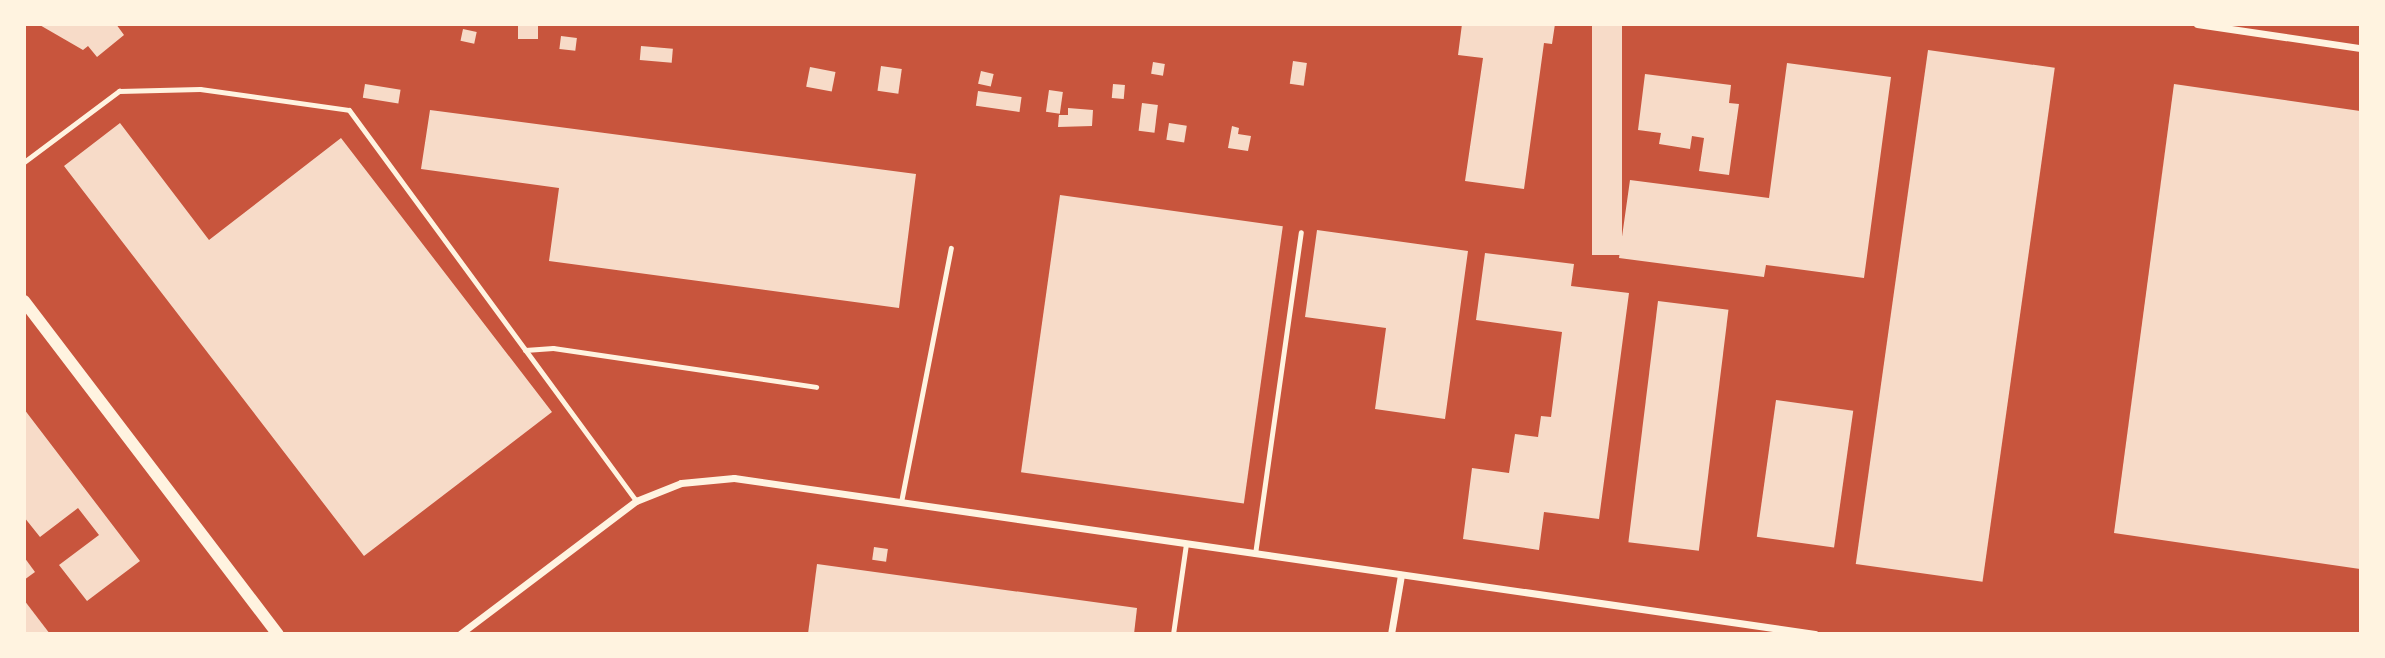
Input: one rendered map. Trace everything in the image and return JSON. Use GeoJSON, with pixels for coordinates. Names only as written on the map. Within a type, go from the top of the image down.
{"type":"FeatureCollection","features":[{"type":"Feature","properties":{"kind":"street"},"geometry":{"type":"LineString","coordinates":[[2197,24],[2361,48]]}},
{"type":"Feature","properties":{"kind":"street"},"geometry":{"type":"LineString","coordinates":[[24,301],[278,634]]}},
{"type":"Feature","properties":{"kind":"street"},"geometry":{"type":"LineString","coordinates":[[460,634],[636,501],[681,483],[734,478],[1815,634]]}},
{"type":"Feature","properties":{"kind":"street"},"geometry":{"type":"LineString","coordinates":[[1391,634],[1401,575]]}},
{"type":"Feature","properties":{"kind":"lane"},"geometry":{"type":"LineString","coordinates":[[24,163],[119,91],[200,89],[349,110],[636,501]]}},
{"type":"Feature","properties":{"kind":"lane"},"geometry":{"type":"LineString","coordinates":[[1255,554],[1301,232]]}},
{"type":"Feature","properties":{"kind":"lane"},"geometry":{"type":"LineString","coordinates":[[901,502],[951,248]]}},
{"type":"Feature","properties":{"kind":"lane"},"geometry":{"type":"LineString","coordinates":[[525,350],[553,348],[816,387]]}},
{"type":"Feature","properties":{"kind":"lane"},"geometry":{"type":"LineString","coordinates":[[1173,634],[1186,544]]}},
{"type":"Feature","properties":{"kind":"building"},"geometry":{"type":"Polygon","coordinates":[[[38,24],[116,24],[124,35],[97,57],[88,46],[83,50],[38,24]]]}},
{"type":"Feature","properties":{"kind":"building"},"geometry":{"type":"Polygon","coordinates":[[[518,24],[538,24],[538,39],[518,39],[518,24]]]}},
{"type":"Feature","properties":{"kind":"building"},"geometry":{"type":"Polygon","coordinates":[[[1462,24],[1555,24],[1552,44],[1544,43],[1524,189],[1465,181],[1483,58],[1458,55],[1462,24]]]}},
{"type":"Feature","properties":{"kind":"building"},"geometry":{"type":"Polygon","coordinates":[[[1592,24],[1622,24],[1622,255],[1592,255],[1592,24]]]}},
{"type":"Feature","properties":{"kind":"building"},"geometry":{"type":"Polygon","coordinates":[[[463,29],[477,32],[474,44],[461,41],[463,29]]]}},
{"type":"Feature","properties":{"kind":"building"},"geometry":{"type":"Polygon","coordinates":[[[561,36],[577,38],[575,51],[559,49],[561,36]]]}},
{"type":"Feature","properties":{"kind":"building"},"geometry":{"type":"Polygon","coordinates":[[[641,46],[673,49],[672,63],[640,60],[641,46]]]}},
{"type":"Feature","properties":{"kind":"building"},"geometry":{"type":"Polygon","coordinates":[[[1928,50],[2055,68],[1983,582],[1856,564],[1928,50]]]}},
{"type":"Feature","properties":{"kind":"building"},"geometry":{"type":"Polygon","coordinates":[[[1293,61],[1307,63],[1304,86],[1290,84],[1293,61]]]}},
{"type":"Feature","properties":{"kind":"building"},"geometry":{"type":"Polygon","coordinates":[[[1153,62],[1165,64],[1163,76],[1151,74],[1153,62]]]}},
{"type":"Feature","properties":{"kind":"building"},"geometry":{"type":"Polygon","coordinates":[[[1787,63],[1891,77],[1864,278],[1766,265],[1764,277],[1619,258],[1630,180],[1769,198],[1787,63]]]}},
{"type":"Feature","properties":{"kind":"building"},"geometry":{"type":"Polygon","coordinates":[[[881,66],[902,69],[898,94],[878,91],[881,66]]]}},
{"type":"Feature","properties":{"kind":"building"},"geometry":{"type":"Polygon","coordinates":[[[810,67],[836,72],[832,92],[806,87],[810,67]]]}},
{"type":"Feature","properties":{"kind":"building"},"geometry":{"type":"Polygon","coordinates":[[[981,71],[994,74],[991,87],[978,84],[981,71]]]}},
{"type":"Feature","properties":{"kind":"building"},"geometry":{"type":"Polygon","coordinates":[[[1645,74],[1731,85],[1729,103],[1739,104],[1729,175],[1699,171],[1704,138],[1692,136],[1690,149],[1659,144],[1661,133],[1638,130],[1645,74]]]}},
{"type":"Feature","properties":{"kind":"building"},"geometry":{"type":"Polygon","coordinates":[[[365,84],[401,90],[398,103],[363,98],[365,84]]]}},
{"type":"Feature","properties":{"kind":"building"},"geometry":{"type":"Polygon","coordinates":[[[1113,84],[1125,85],[1124,99],[1112,98],[1113,84]]]}},
{"type":"Feature","properties":{"kind":"building"},"geometry":{"type":"Polygon","coordinates":[[[2174,84],[2360,111],[2360,569],[2114,533],[2174,84]]]}},
{"type":"Feature","properties":{"kind":"building"},"geometry":{"type":"Polygon","coordinates":[[[1049,90],[1063,92],[1060,114],[1046,112],[1049,90]]]}},
{"type":"Feature","properties":{"kind":"building"},"geometry":{"type":"Polygon","coordinates":[[[978,91],[1022,97],[1019,112],[976,106],[978,91]]]}},
{"type":"Feature","properties":{"kind":"building"},"geometry":{"type":"Polygon","coordinates":[[[1142,103],[1158,105],[1154,133],[1139,131],[1142,103]]]}},
{"type":"Feature","properties":{"kind":"building"},"geometry":{"type":"Polygon","coordinates":[[[1068,108],[1093,110],[1092,126],[1058,127],[1059,115],[1068,115],[1068,108]]]}},
{"type":"Feature","properties":{"kind":"building"},"geometry":{"type":"Polygon","coordinates":[[[430,110],[916,174],[899,308],[549,261],[559,188],[421,169],[430,110]]]}},
{"type":"Feature","properties":{"kind":"building"},"geometry":{"type":"Polygon","coordinates":[[[120,123],[209,240],[341,138],[552,412],[364,556],[64,166],[120,123]]]}},
{"type":"Feature","properties":{"kind":"building"},"geometry":{"type":"Polygon","coordinates":[[[1169,123],[1187,126],[1184,143],[1166,140],[1169,123]]]}},
{"type":"Feature","properties":{"kind":"building"},"geometry":{"type":"Polygon","coordinates":[[[1232,126],[1239,128],[1238,134],[1251,136],[1248,151],[1228,148],[1232,126]]]}},
{"type":"Feature","properties":{"kind":"building"},"geometry":{"type":"Polygon","coordinates":[[[1060,195],[1283,226],[1244,504],[1021,472],[1060,195]]]}},
{"type":"Feature","properties":{"kind":"building"},"geometry":{"type":"Polygon","coordinates":[[[1317,230],[1468,251],[1445,419],[1375,409],[1386,328],[1305,317],[1317,230]]]}},
{"type":"Feature","properties":{"kind":"building"},"geometry":{"type":"Polygon","coordinates":[[[1485,253],[1574,264],[1571,286],[1629,293],[1599,519],[1544,512],[1539,550],[1463,539],[1472,468],[1509,473],[1515,434],[1538,437],[1541,416],[1551,417],[1562,332],[1476,320],[1485,253]]]}},
{"type":"Feature","properties":{"kind":"building"},"geometry":{"type":"Polygon","coordinates":[[[1658,301],[1728,310],[1699,551],[1628,542],[1658,301]]]}},
{"type":"Feature","properties":{"kind":"building"},"geometry":{"type":"Polygon","coordinates":[[[1776,400],[1853,411],[1834,548],[1757,537],[1776,400]]]}},
{"type":"Feature","properties":{"kind":"building"},"geometry":{"type":"Polygon","coordinates":[[[24,409],[140,561],[87,601],[59,565],[99,535],[78,508],[40,537],[24,517],[24,409]]]}},
{"type":"Feature","properties":{"kind":"building"},"geometry":{"type":"Polygon","coordinates":[[[874,547],[888,549],[886,562],[872,560],[874,547]]]}},
{"type":"Feature","properties":{"kind":"building"},"geometry":{"type":"Polygon","coordinates":[[[24,557],[35,572],[24,580],[24,557]]]}},
{"type":"Feature","properties":{"kind":"building"},"geometry":{"type":"Polygon","coordinates":[[[817,564],[1137,608],[1134,634],[808,634],[817,564]]]}},
{"type":"Feature","properties":{"kind":"building"},"geometry":{"type":"Polygon","coordinates":[[[24,600],[50,634],[24,634],[24,600]]]}}]}
